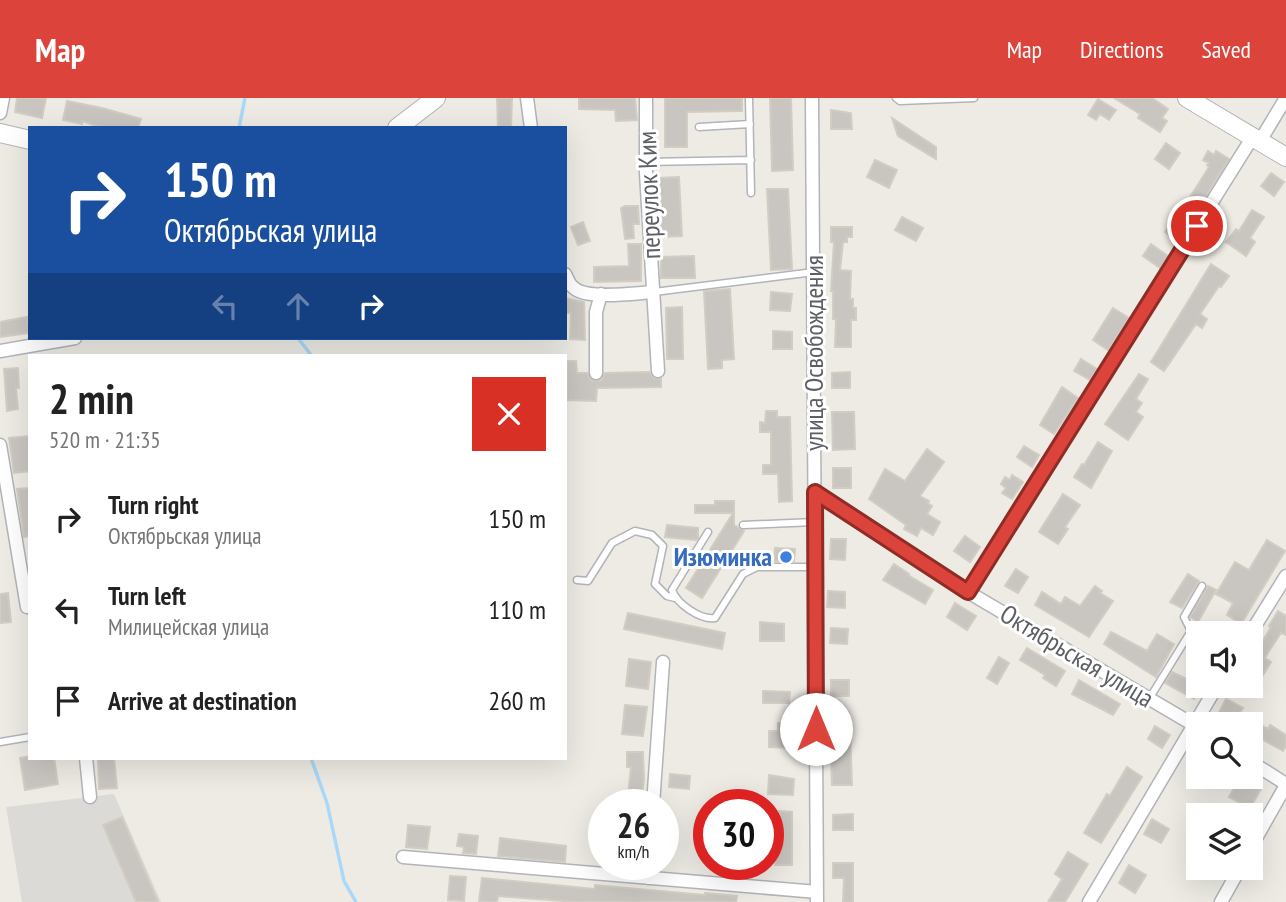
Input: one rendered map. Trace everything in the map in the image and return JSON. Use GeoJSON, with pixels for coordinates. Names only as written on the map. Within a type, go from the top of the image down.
{"type":"FeatureCollection","features":[{"type":"Feature","properties":{"kind":"main road"},"geometry":{"type":"LineString","coordinates":[[400,126],[436,98]]}},
{"type":"Feature","properties":{"kind":"main road"},"geometry":{"type":"LineString","coordinates":[[1187,98],[1286,157]]}},
{"type":"Feature","properties":{"kind":"main road"},"geometry":{"type":"LineString","coordinates":[[0,133],[28,140]]}},
{"type":"Feature","properties":{"kind":"street"},"geometry":{"type":"LineString","coordinates":[[0,113],[3,98]]}},
{"type":"Feature","properties":{"kind":"street"},"geometry":{"type":"LineString","coordinates":[[527,98],[531,126]]}},
{"type":"Feature","properties":{"kind":"street","name":"переулок Ким"},"geometry":{"type":"LineString","coordinates":[[646,98],[646,162],[658,371]]}},
{"type":"Feature","properties":{"kind":"street","name":"улица Освобождения"},"geometry":{"type":"LineString","coordinates":[[812,98],[817,897]]}},
{"type":"Feature","properties":{"kind":"street"},"geometry":{"type":"LineString","coordinates":[[968,592],[1252,138],[1263,136],[1286,98]]}},
{"type":"Feature","properties":{"kind":"street","name":"переулок Ким"},"geometry":{"type":"LineString","coordinates":[[567,282],[577,291],[601,294],[654,292]]}},
{"type":"Feature","properties":{"kind":"street"},"geometry":{"type":"LineString","coordinates":[[596,373],[596,312],[601,294]]}},
{"type":"Feature","properties":{"kind":"street"},"geometry":{"type":"LineString","coordinates":[[0,351],[63,340]]}},
{"type":"Feature","properties":{"kind":"street"},"geometry":{"type":"LineString","coordinates":[[0,445],[28,607]]}},
{"type":"Feature","properties":{"kind":"street","name":"Октябрьская улица"},"geometry":{"type":"LineString","coordinates":[[815,492],[968,592],[1186,720]]}},
{"type":"Feature","properties":{"kind":"street"},"geometry":{"type":"LineString","coordinates":[[1258,621],[1286,576]]}},
{"type":"Feature","properties":{"kind":"street"},"geometry":{"type":"LineString","coordinates":[[654,789],[663,662]]}},
{"type":"Feature","properties":{"kind":"street"},"geometry":{"type":"LineString","coordinates":[[1089,902],[1186,742]]}},
{"type":"Feature","properties":{"kind":"street"},"geometry":{"type":"LineString","coordinates":[[86,760],[90,797]]}},
{"type":"Feature","properties":{"kind":"street"},"geometry":{"type":"LineString","coordinates":[[1263,770],[1286,785],[1263,826]]}},
{"type":"Feature","properties":{"kind":"street"},"geometry":{"type":"LineString","coordinates":[[403,857],[588,873]]}},
{"type":"Feature","properties":{"kind":"street"},"geometry":{"type":"LineString","coordinates":[[666,880],[817,897]]}},
{"type":"Feature","properties":{"kind":"street"},"geometry":{"type":"LineString","coordinates":[[1221,902],[1233,880]]}},
{"type":"Feature","properties":{"kind":"lane"},"geometry":{"type":"LineString","coordinates":[[749,98],[751,193]]}},
{"type":"Feature","properties":{"kind":"lane"},"geometry":{"type":"LineString","coordinates":[[896,98],[900,101],[974,98]]}},
{"type":"Feature","properties":{"kind":"lane"},"geometry":{"type":"LineString","coordinates":[[699,127],[750,124]]}},
{"type":"Feature","properties":{"kind":"lane"},"geometry":{"type":"LineString","coordinates":[[646,162],[751,160]]}},
{"type":"Feature","properties":{"kind":"lane"},"geometry":{"type":"LineString","coordinates":[[654,292],[814,272]]}},
{"type":"Feature","properties":{"kind":"lane"},"geometry":{"type":"LineString","coordinates":[[743,525],[815,522]]}},
{"type":"Feature","properties":{"kind":"lane"},"geometry":{"type":"LineString","coordinates":[[577,580],[588,581],[612,543],[635,531],[652,535],[663,546],[656,584],[667,596],[675,598],[708,619],[715,618],[749,569],[815,567]]}},
{"type":"Feature","properties":{"kind":"lane"},"geometry":{"type":"LineString","coordinates":[[675,598],[672,590],[708,532]]}},
{"type":"Feature","properties":{"kind":"lane"},"geometry":{"type":"LineString","coordinates":[[1149,699],[1191,631],[1184,617],[1202,586]]}},
{"type":"Feature","properties":{"kind":"lane"},"geometry":{"type":"LineString","coordinates":[[0,742],[28,737]]}},
{"type":"Feature","properties":{"kind":"shaded area"},"geometry":{"type":"Polygon","coordinates":[[[114,794],[161,902],[22,902],[6,807],[114,794]]]}},
{"type":"Feature","properties":{"kind":"building"},"geometry":{"type":"Polygon","coordinates":[[[17,98],[46,98],[42,118],[15,112],[17,98]]]}},
{"type":"Feature","properties":{"kind":"building"},"geometry":{"type":"Polygon","coordinates":[[[497,98],[512,98],[511,126],[498,126],[497,98]]]}},
{"type":"Feature","properties":{"kind":"building"},"geometry":{"type":"Polygon","coordinates":[[[579,98],[635,98],[637,120],[616,121],[615,110],[579,109],[579,98]]]}},
{"type":"Feature","properties":{"kind":"building"},"geometry":{"type":"Polygon","coordinates":[[[665,98],[742,98],[742,111],[687,112],[687,147],[665,147],[665,98]]]}},
{"type":"Feature","properties":{"kind":"building"},"geometry":{"type":"Polygon","coordinates":[[[770,98],[791,98],[793,170],[772,171],[770,98]]]}},
{"type":"Feature","properties":{"kind":"building"},"geometry":{"type":"Polygon","coordinates":[[[1114,98],[1152,98],[1168,109],[1162,118],[1167,121],[1160,132],[1138,118],[1140,114],[1114,98]]]}},
{"type":"Feature","properties":{"kind":"building"},"geometry":{"type":"Polygon","coordinates":[[[1098,99],[1116,110],[1109,120],[1100,114],[1096,120],[1088,115],[1098,99]]]}},
{"type":"Feature","properties":{"kind":"building"},"geometry":{"type":"Polygon","coordinates":[[[67,101],[141,119],[139,126],[97,126],[82,121],[82,124],[63,120],[67,101]]]}},
{"type":"Feature","properties":{"kind":"building"},"geometry":{"type":"Polygon","coordinates":[[[831,110],[851,113],[852,129],[831,129],[831,110]]]}},
{"type":"Feature","properties":{"kind":"building"},"geometry":{"type":"Polygon","coordinates":[[[892,118],[936,147],[936,159],[898,136],[892,118]]]}},
{"type":"Feature","properties":{"kind":"building"},"geometry":{"type":"Polygon","coordinates":[[[1166,143],[1180,153],[1169,169],[1155,159],[1166,143]]]}},
{"type":"Feature","properties":{"kind":"building"},"geometry":{"type":"Polygon","coordinates":[[[1208,151],[1214,155],[1216,151],[1229,159],[1178,240],[1165,232],[1173,220],[1175,221],[1209,167],[1209,163],[1203,160],[1208,151]]]}},
{"type":"Feature","properties":{"kind":"building"},"geometry":{"type":"Polygon","coordinates":[[[875,160],[897,170],[889,188],[867,177],[875,160]]]}},
{"type":"Feature","properties":{"kind":"building"},"geometry":{"type":"Polygon","coordinates":[[[1271,173],[1284,182],[1274,196],[1261,186],[1271,173]]]}},
{"type":"Feature","properties":{"kind":"building"},"geometry":{"type":"Polygon","coordinates":[[[679,177],[682,236],[661,237],[658,178],[679,177]]]}},
{"type":"Feature","properties":{"kind":"building"},"geometry":{"type":"Polygon","coordinates":[[[767,189],[788,189],[792,269],[771,270],[767,189]]]}},
{"type":"Feature","properties":{"kind":"building"},"geometry":{"type":"Polygon","coordinates":[[[638,206],[639,224],[633,224],[634,238],[625,239],[621,208],[638,206]]]}},
{"type":"Feature","properties":{"kind":"building"},"geometry":{"type":"Polygon","coordinates":[[[1252,210],[1264,217],[1250,238],[1255,242],[1246,256],[1226,242],[1236,229],[1239,231],[1252,210]]]}},
{"type":"Feature","properties":{"kind":"building"},"geometry":{"type":"Polygon","coordinates":[[[902,217],[923,228],[916,241],[895,230],[902,217]]]}},
{"type":"Feature","properties":{"kind":"building"},"geometry":{"type":"Polygon","coordinates":[[[583,222],[590,241],[578,245],[571,227],[583,222]]]}},
{"type":"Feature","properties":{"kind":"building"},"geometry":{"type":"Polygon","coordinates":[[[831,227],[852,227],[852,237],[847,237],[847,242],[843,242],[840,270],[851,271],[850,299],[853,299],[853,308],[856,308],[856,320],[851,320],[851,347],[835,347],[836,319],[833,319],[831,291],[834,242],[831,242],[831,227]]]}},
{"type":"Feature","properties":{"kind":"building"},"geometry":{"type":"Polygon","coordinates":[[[628,244],[641,244],[641,281],[594,282],[594,267],[629,266],[628,244]]]}},
{"type":"Feature","properties":{"kind":"building"},"geometry":{"type":"Polygon","coordinates":[[[1151,244],[1168,256],[1160,268],[1143,256],[1151,244]]]}},
{"type":"Feature","properties":{"kind":"building"},"geometry":{"type":"Polygon","coordinates":[[[694,256],[695,278],[661,278],[661,257],[694,256]]]}},
{"type":"Feature","properties":{"kind":"building"},"geometry":{"type":"Polygon","coordinates":[[[1211,264],[1229,276],[1200,314],[1207,319],[1202,328],[1196,324],[1164,371],[1151,362],[1211,264]]]}},
{"type":"Feature","properties":{"kind":"building"},"geometry":{"type":"Polygon","coordinates":[[[730,289],[734,359],[722,360],[722,368],[708,369],[704,291],[730,289]]]}},
{"type":"Feature","properties":{"kind":"building"},"geometry":{"type":"Polygon","coordinates":[[[771,292],[792,294],[790,311],[770,310],[771,292]]]}},
{"type":"Feature","properties":{"kind":"building"},"geometry":{"type":"Polygon","coordinates":[[[567,298],[584,302],[585,340],[570,339],[571,313],[567,313],[567,298]]]}},
{"type":"Feature","properties":{"kind":"building"},"geometry":{"type":"Polygon","coordinates":[[[682,307],[683,359],[667,359],[666,308],[682,307]]]}},
{"type":"Feature","properties":{"kind":"building"},"geometry":{"type":"Polygon","coordinates":[[[1113,308],[1129,318],[1108,350],[1093,340],[1113,308]]]}},
{"type":"Feature","properties":{"kind":"building"},"geometry":{"type":"Polygon","coordinates":[[[27,317],[28,333],[0,337],[0,322],[27,317]]]}},
{"type":"Feature","properties":{"kind":"building"},"geometry":{"type":"Polygon","coordinates":[[[773,331],[792,332],[792,349],[773,349],[773,331]]]}},
{"type":"Feature","properties":{"kind":"building"},"geometry":{"type":"Polygon","coordinates":[[[1081,359],[1097,369],[1090,380],[1074,371],[1081,359]]]}},
{"type":"Feature","properties":{"kind":"building"},"geometry":{"type":"Polygon","coordinates":[[[567,361],[576,361],[577,373],[587,373],[592,381],[601,380],[605,373],[649,372],[654,378],[661,379],[661,387],[597,388],[596,401],[567,400],[567,361]]]}},
{"type":"Feature","properties":{"kind":"building"},"geometry":{"type":"Polygon","coordinates":[[[18,368],[18,409],[7,411],[4,369],[18,368]]]}},
{"type":"Feature","properties":{"kind":"building"},"geometry":{"type":"Polygon","coordinates":[[[850,372],[850,388],[832,388],[832,373],[850,372]]]}},
{"type":"Feature","properties":{"kind":"building"},"geometry":{"type":"Polygon","coordinates":[[[1139,374],[1148,379],[1136,399],[1142,403],[1136,412],[1143,417],[1128,440],[1105,424],[1139,374]]]}},
{"type":"Feature","properties":{"kind":"building"},"geometry":{"type":"Polygon","coordinates":[[[1062,387],[1078,398],[1054,434],[1040,425],[1062,387]]]}},
{"type":"Feature","properties":{"kind":"building"},"geometry":{"type":"Polygon","coordinates":[[[766,411],[777,411],[777,417],[790,417],[792,501],[779,502],[778,474],[763,474],[763,465],[771,465],[771,432],[760,432],[760,422],[765,423],[766,411]]]}},
{"type":"Feature","properties":{"kind":"building"},"geometry":{"type":"Polygon","coordinates":[[[832,412],[854,412],[855,449],[833,450],[832,412]]]}},
{"type":"Feature","properties":{"kind":"building"},"geometry":{"type":"Polygon","coordinates":[[[28,436],[28,471],[14,473],[9,438],[28,436]]]}},
{"type":"Feature","properties":{"kind":"building"},"geometry":{"type":"Polygon","coordinates":[[[1098,442],[1112,451],[1091,488],[1074,477],[1098,442]]]}},
{"type":"Feature","properties":{"kind":"building"},"geometry":{"type":"Polygon","coordinates":[[[1024,446],[1039,455],[1032,467],[1017,457],[1024,446]]]}},
{"type":"Feature","properties":{"kind":"building"},"geometry":{"type":"Polygon","coordinates":[[[927,449],[944,462],[920,496],[932,506],[927,514],[940,522],[933,535],[921,528],[917,536],[904,529],[906,525],[869,499],[885,469],[905,481],[927,449]]]}},
{"type":"Feature","properties":{"kind":"building"},"geometry":{"type":"Polygon","coordinates":[[[833,468],[851,468],[851,488],[833,488],[833,468]]]}},
{"type":"Feature","properties":{"kind":"building"},"geometry":{"type":"Polygon","coordinates":[[[1012,475],[1023,482],[1012,499],[1002,493],[1006,488],[1001,484],[1005,477],[1010,480],[1012,475]]]}},
{"type":"Feature","properties":{"kind":"building"},"geometry":{"type":"Polygon","coordinates":[[[28,488],[28,536],[24,537],[17,489],[28,488]]]}},
{"type":"Feature","properties":{"kind":"building"},"geometry":{"type":"Polygon","coordinates":[[[1063,494],[1080,505],[1065,527],[1068,529],[1058,544],[1039,532],[1063,494]]]}},
{"type":"Feature","properties":{"kind":"building"},"geometry":{"type":"Polygon","coordinates":[[[715,501],[734,501],[734,525],[744,531],[702,598],[686,588],[733,513],[695,513],[695,505],[715,505],[715,501]]]}},
{"type":"Feature","properties":{"kind":"building"},"geometry":{"type":"Polygon","coordinates":[[[667,525],[698,528],[698,538],[665,537],[667,525]]]}},
{"type":"Feature","properties":{"kind":"building"},"geometry":{"type":"Polygon","coordinates":[[[965,536],[980,547],[970,562],[954,551],[965,536]]]}},
{"type":"Feature","properties":{"kind":"building"},"geometry":{"type":"Polygon","coordinates":[[[831,539],[846,539],[845,560],[830,559],[831,539]]]}},
{"type":"Feature","properties":{"kind":"building"},"geometry":{"type":"Polygon","coordinates":[[[1267,540],[1285,551],[1243,621],[1236,621],[1227,615],[1233,603],[1216,594],[1235,562],[1249,570],[1267,540]]]}},
{"type":"Feature","properties":{"kind":"building"},"geometry":{"type":"Polygon","coordinates":[[[775,548],[795,549],[794,561],[774,561],[775,548]]]}},
{"type":"Feature","properties":{"kind":"building"},"geometry":{"type":"Polygon","coordinates":[[[894,564],[933,590],[925,604],[883,580],[894,564]]]}},
{"type":"Feature","properties":{"kind":"building"},"geometry":{"type":"Polygon","coordinates":[[[1016,569],[1028,577],[1018,593],[1005,586],[1016,569]]]}},
{"type":"Feature","properties":{"kind":"building"},"geometry":{"type":"Polygon","coordinates":[[[1188,574],[1199,581],[1182,608],[1170,602],[1188,574]]]}},
{"type":"Feature","properties":{"kind":"building"},"geometry":{"type":"Polygon","coordinates":[[[1095,586],[1102,591],[1100,593],[1113,601],[1089,637],[1035,605],[1042,592],[1061,604],[1065,597],[1080,606],[1095,586]]]}},
{"type":"Feature","properties":{"kind":"building"},"geometry":{"type":"Polygon","coordinates":[[[1208,586],[1216,590],[1199,621],[1190,617],[1208,586]]]}},
{"type":"Feature","properties":{"kind":"building"},"geometry":{"type":"Polygon","coordinates":[[[828,591],[845,592],[845,608],[827,607],[828,591]]]}},
{"type":"Feature","properties":{"kind":"building"},"geometry":{"type":"Polygon","coordinates":[[[8,593],[11,622],[0,623],[0,594],[8,593]]]}},
{"type":"Feature","properties":{"kind":"building"},"geometry":{"type":"Polygon","coordinates":[[[955,603],[976,616],[967,630],[947,617],[955,603]]]}},
{"type":"Feature","properties":{"kind":"building"},"geometry":{"type":"Polygon","coordinates":[[[1278,611],[1286,616],[1286,635],[1281,633],[1269,651],[1265,658],[1271,662],[1263,675],[1263,641],[1271,627],[1269,626],[1278,611]]]}},
{"type":"Feature","properties":{"kind":"building"},"geometry":{"type":"Polygon","coordinates":[[[628,613],[725,633],[722,649],[624,629],[628,613]]]}},
{"type":"Feature","properties":{"kind":"building"},"geometry":{"type":"Polygon","coordinates":[[[760,622],[784,624],[784,641],[760,641],[760,622]]]}},
{"type":"Feature","properties":{"kind":"building"},"geometry":{"type":"Polygon","coordinates":[[[831,628],[848,629],[847,644],[830,643],[831,628]]]}},
{"type":"Feature","properties":{"kind":"building"},"geometry":{"type":"Polygon","coordinates":[[[1111,632],[1147,651],[1157,634],[1174,644],[1156,677],[1104,644],[1111,632]]]}},
{"type":"Feature","properties":{"kind":"building"},"geometry":{"type":"Polygon","coordinates":[[[1027,648],[1065,671],[1056,686],[1043,678],[1045,675],[1020,660],[1027,648]]]}},
{"type":"Feature","properties":{"kind":"building"},"geometry":{"type":"Polygon","coordinates":[[[999,657],[1009,663],[997,684],[987,678],[999,657]]]}},
{"type":"Feature","properties":{"kind":"building"},"geometry":{"type":"Polygon","coordinates":[[[629,659],[651,662],[648,689],[626,686],[629,659]]]}},
{"type":"Feature","properties":{"kind":"building"},"geometry":{"type":"Polygon","coordinates":[[[1172,672],[1186,679],[1186,695],[1165,683],[1172,672]]]}},
{"type":"Feature","properties":{"kind":"building"},"geometry":{"type":"Polygon","coordinates":[[[831,680],[849,680],[849,696],[831,696],[831,680]]]}},
{"type":"Feature","properties":{"kind":"building"},"geometry":{"type":"Polygon","coordinates":[[[1079,680],[1120,704],[1113,715],[1072,694],[1079,680]]]}},
{"type":"Feature","properties":{"kind":"building"},"geometry":{"type":"Polygon","coordinates":[[[763,691],[790,692],[789,703],[763,703],[763,691]]]}},
{"type":"Feature","properties":{"kind":"building"},"geometry":{"type":"Polygon","coordinates":[[[1226,699],[1243,708],[1241,712],[1219,712],[1226,699]]]}},
{"type":"Feature","properties":{"kind":"building"},"geometry":{"type":"Polygon","coordinates":[[[625,705],[647,707],[643,736],[622,734],[625,705]]]}},
{"type":"Feature","properties":{"kind":"building"},"geometry":{"type":"Polygon","coordinates":[[[778,723],[792,723],[791,748],[769,747],[769,731],[778,731],[778,723]]]}},
{"type":"Feature","properties":{"kind":"building"},"geometry":{"type":"Polygon","coordinates":[[[1270,725],[1286,735],[1283,751],[1263,740],[1263,726],[1268,729],[1270,725]]]}},
{"type":"Feature","properties":{"kind":"building"},"geometry":{"type":"Polygon","coordinates":[[[1155,726],[1170,735],[1162,748],[1148,739],[1155,726]]]}},
{"type":"Feature","properties":{"kind":"building"},"geometry":{"type":"Polygon","coordinates":[[[850,730],[852,785],[832,785],[830,731],[850,730]]]}},
{"type":"Feature","properties":{"kind":"building"},"geometry":{"type":"Polygon","coordinates":[[[627,752],[643,752],[643,789],[629,789],[631,767],[627,767],[627,752]]]}},
{"type":"Feature","properties":{"kind":"building"},"geometry":{"type":"Polygon","coordinates":[[[20,758],[54,760],[58,784],[25,790],[20,758]]]}},
{"type":"Feature","properties":{"kind":"building"},"geometry":{"type":"Polygon","coordinates":[[[98,760],[114,760],[117,788],[99,789],[98,760]]]}},
{"type":"Feature","properties":{"kind":"building"},"geometry":{"type":"Polygon","coordinates":[[[1127,767],[1142,777],[1101,843],[1084,833],[1127,767]]]}},
{"type":"Feature","properties":{"kind":"building"},"geometry":{"type":"Polygon","coordinates":[[[670,774],[690,776],[689,789],[669,787],[670,774]]]}},
{"type":"Feature","properties":{"kind":"building"},"geometry":{"type":"Polygon","coordinates":[[[769,775],[794,779],[793,795],[784,795],[784,789],[768,789],[769,775]]]}},
{"type":"Feature","properties":{"kind":"building"},"geometry":{"type":"Polygon","coordinates":[[[1233,789],[1261,789],[1253,803],[1240,803],[1229,797],[1233,789]]]}},
{"type":"Feature","properties":{"kind":"building"},"geometry":{"type":"Polygon","coordinates":[[[784,811],[792,812],[792,865],[784,865],[784,811]]]}},
{"type":"Feature","properties":{"kind":"building"},"geometry":{"type":"Polygon","coordinates":[[[853,814],[853,830],[833,830],[833,815],[853,814]]]}},
{"type":"Feature","properties":{"kind":"building"},"geometry":{"type":"Polygon","coordinates":[[[122,817],[158,902],[136,902],[103,825],[122,817]]]}},
{"type":"Feature","properties":{"kind":"building"},"geometry":{"type":"Polygon","coordinates":[[[1152,819],[1169,829],[1161,843],[1144,834],[1152,819]]]}},
{"type":"Feature","properties":{"kind":"building"},"geometry":{"type":"Polygon","coordinates":[[[408,825],[430,827],[427,849],[406,847],[408,825]]]}},
{"type":"Feature","properties":{"kind":"building"},"geometry":{"type":"Polygon","coordinates":[[[459,834],[478,836],[476,854],[463,853],[464,847],[457,846],[459,834]]]}},
{"type":"Feature","properties":{"kind":"building"},"geometry":{"type":"Polygon","coordinates":[[[500,838],[566,846],[565,862],[498,856],[500,838]]]}},
{"type":"Feature","properties":{"kind":"building"},"geometry":{"type":"Polygon","coordinates":[[[1068,852],[1088,864],[1065,902],[1048,902],[1062,879],[1055,874],[1068,852]]]}},
{"type":"Feature","properties":{"kind":"building"},"geometry":{"type":"Polygon","coordinates":[[[833,863],[853,863],[853,902],[843,902],[844,878],[833,878],[833,863]]]}},
{"type":"Feature","properties":{"kind":"building"},"geometry":{"type":"Polygon","coordinates":[[[1129,865],[1146,875],[1135,893],[1119,883],[1129,865]]]}},
{"type":"Feature","properties":{"kind":"building"},"geometry":{"type":"Polygon","coordinates":[[[450,876],[466,877],[464,901],[448,900],[450,876]]]}},
{"type":"Feature","properties":{"kind":"building"},"geometry":{"type":"Polygon","coordinates":[[[482,878],[595,889],[595,885],[737,896],[736,902],[576,902],[498,896],[497,902],[487,902],[479,901],[482,878]]]}},
{"type":"Feature","properties":{"kind":"waterway"},"geometry":{"type":"LineString","coordinates":[[239,126],[245,98]]}},
{"type":"Feature","properties":{"kind":"waterway"},"geometry":{"type":"LineString","coordinates":[[300,340],[310,354]]}},
{"type":"Feature","properties":{"kind":"waterway"},"geometry":{"type":"LineString","coordinates":[[312,760],[327,803],[344,881],[356,902]]}},
{"type":"Feature","properties":{"kind":"place","name":"Изюминка"},"geometry":{"type":"Point","coordinates":[786,557]}},
{"type":"Feature","properties":{"kind":"route"},"geometry":{"type":"LineString","coordinates":[[816,729],[815,492],[968,592],[1197,226]]}}]}
